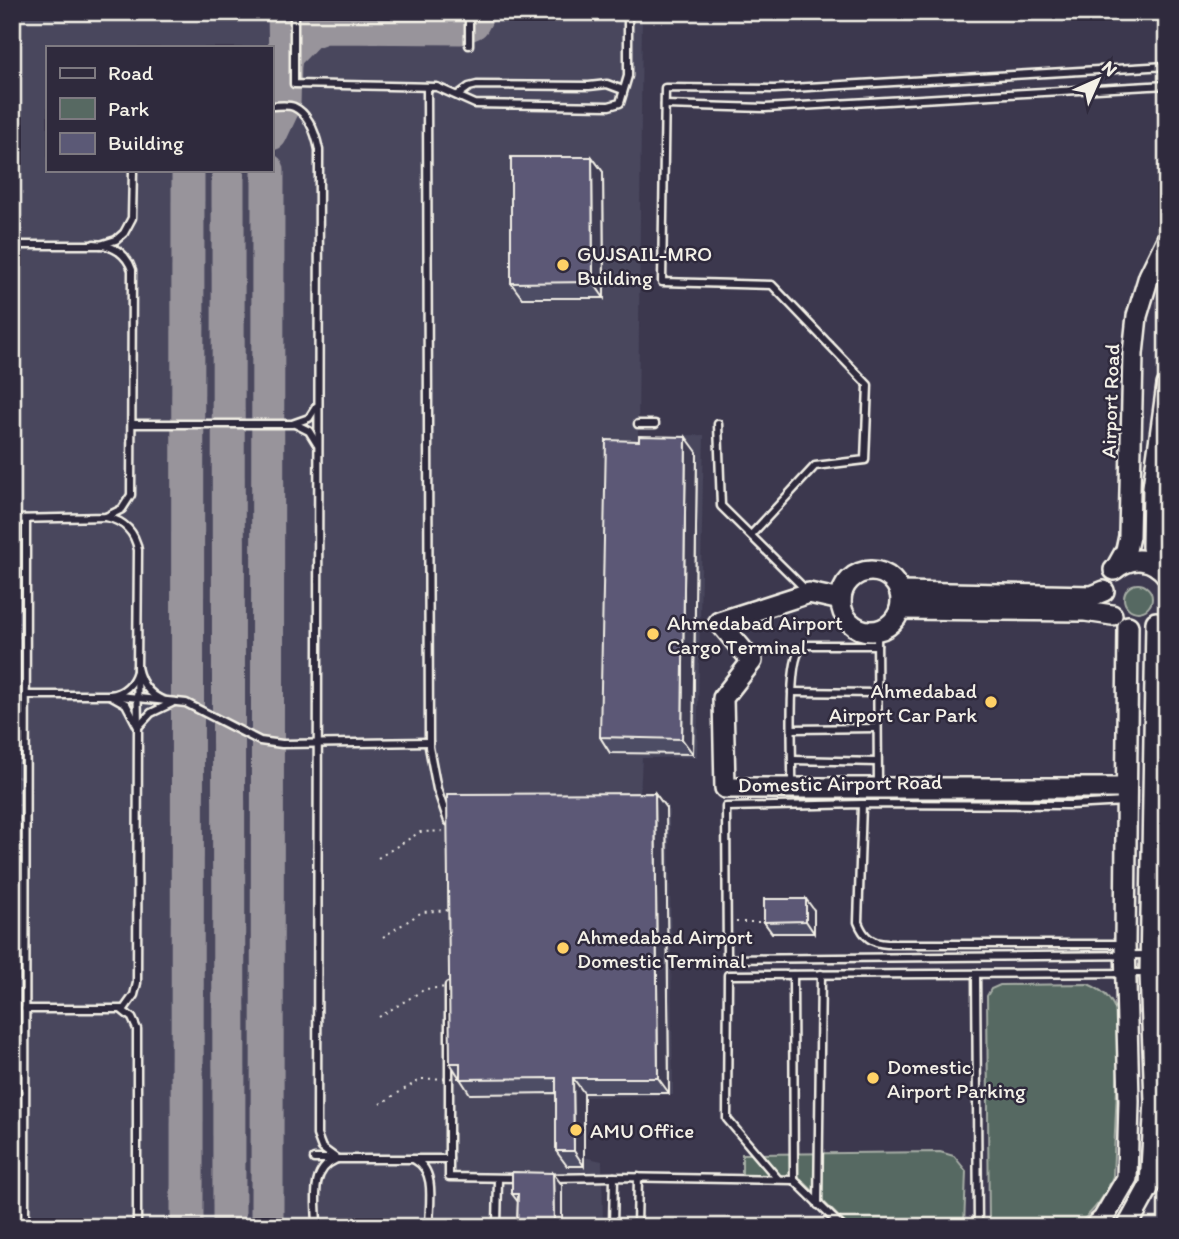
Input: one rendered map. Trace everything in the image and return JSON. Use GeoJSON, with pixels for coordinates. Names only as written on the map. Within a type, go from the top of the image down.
{"type":"FeatureCollection","features":[{"type":"Feature","properties":{"kind":"main road","name":"Airport Road"},"geometry":{"type":"LineString","coordinates":[[1104,591],[1110,575],[1126,550],[1129,536],[1133,354],[1137,316],[1149,276],[1167,239]]}},
{"type":"Feature","properties":{"kind":"main road"},"geometry":{"type":"LineString","coordinates":[[1162,571],[1152,547],[1153,487],[1167,385]]}},
{"type":"Feature","properties":{"kind":"main road"},"geometry":{"type":"LineString","coordinates":[[1116,568],[1136,559],[1147,561],[1162,571]]}},
{"type":"Feature","properties":{"kind":"main road"},"geometry":{"type":"LineString","coordinates":[[872,571],[889,578],[900,600],[890,625],[877,638],[847,618],[841,600],[848,583],[854,577],[872,571]]}},
{"type":"Feature","properties":{"kind":"main road"},"geometry":{"type":"LineString","coordinates":[[900,600],[1092,596],[1104,591],[1105,599],[1120,620],[1129,1101],[1127,1178],[1103,1219],[1094,1227]]}},
{"type":"Feature","properties":{"kind":"main road"},"geometry":{"type":"LineString","coordinates":[[841,600],[808,593],[719,622],[752,661],[723,698],[725,789],[877,789],[1125,795]]}},
{"type":"Feature","properties":{"kind":"main road"},"geometry":{"type":"LineString","coordinates":[[900,600],[1085,611],[1138,627],[1162,616],[1151,964],[1155,1101],[1150,1185],[1127,1227]]}},
{"type":"Feature","properties":{"kind":"lane"},"geometry":{"type":"LineString","coordinates":[[294,12],[294,84],[428,87],[441,88],[451,94],[458,94],[477,85],[607,84],[623,90]]}},
{"type":"Feature","properties":{"kind":"lane"},"geometry":{"type":"LineString","coordinates":[[469,12],[469,45]]}},
{"type":"Feature","properties":{"kind":"lane"},"geometry":{"type":"LineString","coordinates":[[458,94],[475,104],[609,106],[620,103],[628,72],[628,12]]}},
{"type":"Feature","properties":{"kind":"lane"},"geometry":{"type":"LineString","coordinates":[[751,535],[815,466],[865,460],[868,385],[772,285],[662,282],[665,88],[774,89],[1167,66]]}},
{"type":"Feature","properties":{"kind":"lane"},"geometry":{"type":"LineString","coordinates":[[665,105],[765,108],[1167,85]]}},
{"type":"Feature","properties":{"kind":"lane"},"geometry":{"type":"LineString","coordinates":[[428,87],[429,742],[437,789],[448,817],[449,831]]}},
{"type":"Feature","properties":{"kind":"lane"},"geometry":{"type":"LineString","coordinates":[[273,106],[292,106],[299,111],[315,133],[319,150],[317,1135],[322,1148],[338,1159]]}},
{"type":"Feature","properties":{"kind":"lane"},"geometry":{"type":"LineString","coordinates":[[12,245],[105,244],[116,240],[124,233],[133,212],[133,172]]}},
{"type":"Feature","properties":{"kind":"lane"},"geometry":{"type":"LineString","coordinates":[[94,244],[110,246],[120,251],[132,270],[131,495],[122,509],[106,517]]}},
{"type":"Feature","properties":{"kind":"lane"},"geometry":{"type":"LineString","coordinates":[[293,424],[309,418],[318,402]]}},
{"type":"Feature","properties":{"kind":"lane"},"geometry":{"type":"LineString","coordinates":[[132,424],[293,424],[302,426],[312,435],[318,452]]}},
{"type":"Feature","properties":{"kind":"lane"},"geometry":{"type":"LineString","coordinates":[[638,424],[655,424]]}},
{"type":"Feature","properties":{"kind":"lane"},"geometry":{"type":"LineString","coordinates":[[718,424],[721,506],[808,593]]}},
{"type":"Feature","properties":{"kind":"lane"},"geometry":{"type":"LineString","coordinates":[[12,519],[106,517],[124,524],[137,544],[137,983],[132,1000],[124,1010],[25,1009]]}},
{"type":"Feature","properties":{"kind":"lane"},"geometry":{"type":"LineString","coordinates":[[25,1227],[26,519]]}},
{"type":"Feature","properties":{"kind":"lane"},"geometry":{"type":"LineString","coordinates":[[792,789],[792,692],[795,659],[800,650],[809,645],[877,638],[877,789]]}},
{"type":"Feature","properties":{"kind":"lane"},"geometry":{"type":"LineString","coordinates":[[110,695],[131,685],[137,667]]}},
{"type":"Feature","properties":{"kind":"lane"},"geometry":{"type":"LineString","coordinates":[[137,667],[148,691],[159,699],[172,703]]}},
{"type":"Feature","properties":{"kind":"lane"},"geometry":{"type":"LineString","coordinates":[[792,692],[877,693]]}},
{"type":"Feature","properties":{"kind":"lane"},"geometry":{"type":"LineString","coordinates":[[26,695],[110,695],[186,703],[260,741],[318,744],[429,742]]}},
{"type":"Feature","properties":{"kind":"lane"},"geometry":{"type":"LineString","coordinates":[[110,695],[126,704],[138,727]]}},
{"type":"Feature","properties":{"kind":"lane"},"geometry":{"type":"LineString","coordinates":[[138,727],[151,713],[172,703]]}},
{"type":"Feature","properties":{"kind":"lane"},"geometry":{"type":"LineString","coordinates":[[792,729],[877,728]]}},
{"type":"Feature","properties":{"kind":"lane"},"geometry":{"type":"LineString","coordinates":[[793,760],[877,762]]}},
{"type":"Feature","properties":{"kind":"lane","name":"Domestic Airport Road"},"geometry":{"type":"LineString","coordinates":[[1125,795],[1071,805],[862,804],[726,807],[727,959],[1125,958],[1151,964]]}},
{"type":"Feature","properties":{"kind":"lane"},"geometry":{"type":"LineString","coordinates":[[862,804],[858,922],[870,940],[887,944],[1125,958]]}},
{"type":"Feature","properties":{"kind":"lane","name":"Domestic Airport Road"},"geometry":{"type":"LineString","coordinates":[[778,1179],[727,1119],[728,975],[976,974],[1125,958],[1151,964]]}},
{"type":"Feature","properties":{"kind":"lane"},"geometry":{"type":"LineString","coordinates":[[818,1205],[821,974]]}},
{"type":"Feature","properties":{"kind":"lane"},"geometry":{"type":"LineString","coordinates":[[976,974],[978,1227]]}},
{"type":"Feature","properties":{"kind":"lane"},"geometry":{"type":"LineString","coordinates":[[793,975],[794,1180]]}},
{"type":"Feature","properties":{"kind":"lane"},"geometry":{"type":"LineString","coordinates":[[448,984],[449,1177],[524,1178]]}},
{"type":"Feature","properties":{"kind":"lane"},"geometry":{"type":"LineString","coordinates":[[120,1010],[130,1015],[137,1029],[137,1227]]}},
{"type":"Feature","properties":{"kind":"lane"},"geometry":{"type":"LineString","coordinates":[[314,1159],[449,1159]]}},
{"type":"Feature","properties":{"kind":"lane"},"geometry":{"type":"LineString","coordinates":[[317,1227],[319,1174],[327,1164],[338,1159]]}},
{"type":"Feature","properties":{"kind":"lane"},"geometry":{"type":"LineString","coordinates":[[409,1159],[422,1164],[429,1175],[429,1227]]}},
{"type":"Feature","properties":{"kind":"lane"},"geometry":{"type":"LineString","coordinates":[[613,1227],[614,1177]]}},
{"type":"Feature","properties":{"kind":"lane"},"geometry":{"type":"LineString","coordinates":[[638,1177],[638,1227]]}},
{"type":"Feature","properties":{"kind":"lane"},"geometry":{"type":"LineString","coordinates":[[537,1178],[794,1180],[842,1227]]}},
{"type":"Feature","properties":{"kind":"lane"},"geometry":{"type":"LineString","coordinates":[[497,1227],[498,1179]]}},
{"type":"Feature","properties":{"kind":"path"},"geometry":{"type":"LineString","coordinates":[[378,858],[419,832],[458,831]]}},
{"type":"Feature","properties":{"kind":"path"},"geometry":{"type":"LineString","coordinates":[[383,937],[422,912],[458,909]]}},
{"type":"Feature","properties":{"kind":"path"},"geometry":{"type":"LineString","coordinates":[[727,922],[775,922]]}},
{"type":"Feature","properties":{"kind":"path"},"geometry":{"type":"LineString","coordinates":[[379,1017],[425,989],[448,984]]}},
{"type":"Feature","properties":{"kind":"path"},"geometry":{"type":"LineString","coordinates":[[380,1104],[421,1079],[460,1078]]}},
{"type":"Feature","properties":{"kind":"shaded area"},"geometry":{"type":"Polygon","coordinates":[[[12,12],[642,12],[638,436],[704,435],[697,757],[642,758],[640,798],[632,805],[669,806],[673,1095],[579,1097],[579,1156],[602,1161],[603,1227],[12,1227],[12,12]]]}},
{"type":"Feature","properties":{"kind":"shaded area"},"geometry":{"type":"Polygon","coordinates":[[[12,519],[26,519],[26,822],[12,822],[12,519]]]}},
{"type":"Feature","properties":{"kind":"green space"},"geometry":{"type":"Polygon","coordinates":[[[1138,584],[1148,588],[1152,598],[1148,608],[1138,612],[1128,608],[1124,598],[1128,588],[1138,584]]]}},
{"type":"Feature","properties":{"kind":"green space"},"geometry":{"type":"Polygon","coordinates":[[[1088,984],[1109,999],[1120,1022],[1113,1176],[1110,1184],[1098,1204],[1075,1227],[989,1227],[987,996],[991,989],[1000,985],[1088,984]]]}},
{"type":"Feature","properties":{"kind":"green space"},"geometry":{"type":"Polygon","coordinates":[[[940,1152],[954,1156],[966,1171],[964,1227],[849,1227],[798,1176],[742,1177],[742,1154],[940,1152]]]}},
{"type":"Feature","properties":{"kind":"building"},"geometry":{"type":"Polygon","coordinates":[[[511,157],[592,157],[593,282],[511,283],[511,157]]]}},
{"type":"Feature","properties":{"kind":"building","name":"Ahmedabad Airport Cargo Terminal"},"geometry":{"type":"Polygon","coordinates":[[[639,436],[686,437],[682,739],[600,737],[606,440],[639,441],[639,436]]]}},
{"type":"Feature","properties":{"kind":"building","name":"Ahmedabad Airport Domestic Terminal"},"geometry":{"type":"Polygon","coordinates":[[[655,793],[658,1078],[573,1078],[574,1151],[556,1151],[556,1078],[460,1079],[460,1063],[450,1063],[447,794],[655,793]]]}},
{"type":"Feature","properties":{"kind":"building"},"geometry":{"type":"Polygon","coordinates":[[[764,899],[806,899],[806,921],[764,922],[764,899]]]}},
{"type":"Feature","properties":{"kind":"building"},"geometry":{"type":"Polygon","coordinates":[[[512,1172],[553,1173],[554,1227],[517,1227],[518,1194],[512,1194],[512,1172]]]}},
{"type":"Feature","properties":{"kind":"taxiway"},"geometry":{"type":"LineString","coordinates":[[284,12],[285,64]]}},
{"type":"Feature","properties":{"kind":"taxiway"},"geometry":{"type":"LineString","coordinates":[[273,130],[284,106],[287,55],[308,33],[325,27],[461,28],[473,23],[479,12]]}},
{"type":"Feature","properties":{"kind":"taxiway"},"geometry":{"type":"LineString","coordinates":[[187,1227],[188,172]]}},
{"type":"Feature","properties":{"kind":"taxiway"},"geometry":{"type":"LineString","coordinates":[[228,172],[229,1227]]}},
{"type":"Feature","properties":{"kind":"taxiway"},"geometry":{"type":"LineString","coordinates":[[267,1227],[268,172]]}},
{"type":"Feature","properties":{"kind":"place","name":"GUJSAIL-MRO Building"},"geometry":{"type":"Point","coordinates":[563,265]}},
{"type":"Feature","properties":{"kind":"place","name":"Ahmedabad Airport Cargo Terminal"},"geometry":{"type":"Point","coordinates":[653,634]}},
{"type":"Feature","properties":{"kind":"place","name":"Ahmedabad Airport Car Park"},"geometry":{"type":"Point","coordinates":[991,702]}},
{"type":"Feature","properties":{"kind":"place","name":"Ahmedabad Airport Domestic Terminal"},"geometry":{"type":"Point","coordinates":[563,948]}},
{"type":"Feature","properties":{"kind":"place","name":"Domestic Airport Parking"},"geometry":{"type":"Point","coordinates":[873,1078]}},
{"type":"Feature","properties":{"kind":"place","name":"AMU Office"},"geometry":{"type":"Point","coordinates":[576,1130]}}]}
